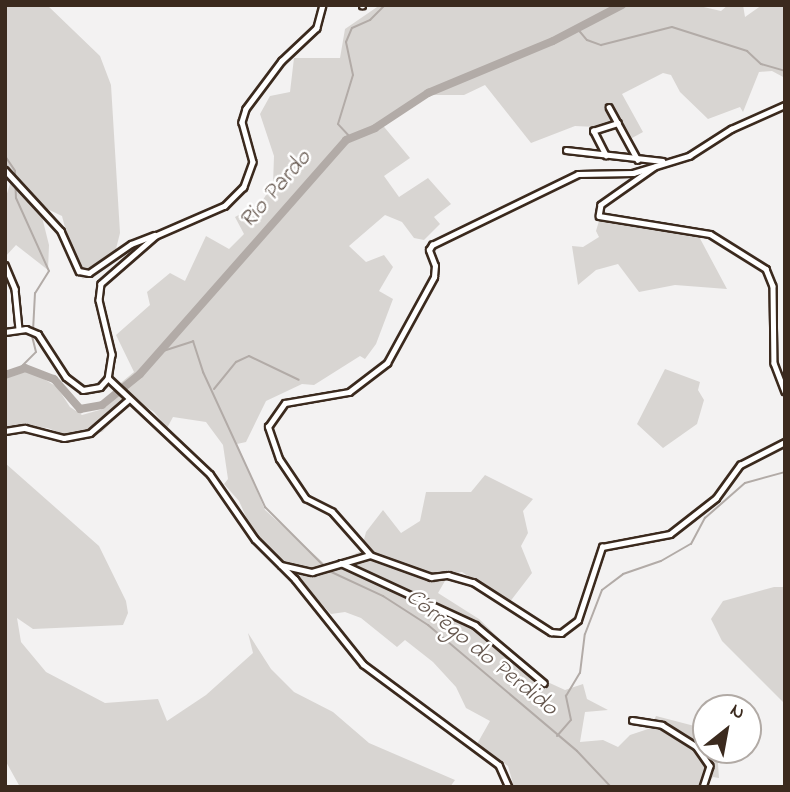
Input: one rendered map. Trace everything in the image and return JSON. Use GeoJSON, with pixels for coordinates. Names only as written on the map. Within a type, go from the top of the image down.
{"type":"FeatureCollection","features":[{"type":"Feature","properties":{"kind":"street"},"geometry":{"type":"LineString","coordinates":[[5,170],[61,231],[76,268],[83,273],[89,273],[138,240],[225,206],[244,187],[253,162],[242,122],[246,109],[282,61],[317,28],[323,5]]}},
{"type":"Feature","properties":{"kind":"street"},"geometry":{"type":"LineString","coordinates":[[785,105],[731,129],[689,156],[623,174],[578,174],[439,240],[429,250],[435,266],[434,277],[387,363],[349,392],[298,398],[273,414],[269,435],[290,477],[306,499],[332,512],[370,555],[431,577],[448,575],[473,582],[551,632],[561,633],[579,620],[602,547],[670,534],[716,498],[740,465],[785,442]]}},
{"type":"Feature","properties":{"kind":"street"},"geometry":{"type":"LineString","coordinates":[[609,107],[638,160]]}},
{"type":"Feature","properties":{"kind":"street"},"geometry":{"type":"LineString","coordinates":[[606,156],[593,131],[618,123]]}},
{"type":"Feature","properties":{"kind":"street"},"geometry":{"type":"LineString","coordinates":[[566,150],[666,161]]}},
{"type":"Feature","properties":{"kind":"street"},"geometry":{"type":"LineString","coordinates":[[655,166],[601,205],[599,216],[710,234],[766,269],[773,286],[774,363],[785,391]]}},
{"type":"Feature","properties":{"kind":"street"},"geometry":{"type":"LineString","coordinates":[[5,332],[19,329],[38,334],[55,363],[77,386],[95,389],[107,378],[112,354],[99,289],[162,232]]}},
{"type":"Feature","properties":{"kind":"street"},"geometry":{"type":"LineString","coordinates":[[5,265],[15,289],[19,329]]}},
{"type":"Feature","properties":{"kind":"street"},"geometry":{"type":"LineString","coordinates":[[107,378],[210,474],[234,503],[250,532],[363,664],[483,751],[506,773],[509,787]]}},
{"type":"Feature","properties":{"kind":"street"},"geometry":{"type":"LineString","coordinates":[[5,431],[17,427],[64,438],[90,433],[128,400]]}},
{"type":"Feature","properties":{"kind":"street"},"geometry":{"type":"LineString","coordinates":[[281,565],[312,572],[370,555]]}},
{"type":"Feature","properties":{"kind":"street"},"geometry":{"type":"LineString","coordinates":[[340,563],[475,625],[544,683]]}},
{"type":"Feature","properties":{"kind":"street"},"geometry":{"type":"LineString","coordinates":[[632,720],[662,725],[696,746],[710,766],[703,787]]}},
{"type":"Feature","properties":{"kind":"shaded area"},"geometry":{"type":"Polygon","coordinates":[[[5,5],[47,5],[100,56],[111,85],[120,233],[115,253],[83,279],[77,274],[62,216],[39,205],[49,245],[48,270],[16,245],[5,257],[5,200],[13,174],[5,162],[5,5]]]}},
{"type":"Feature","properties":{"kind":"shaded area"},"geometry":{"type":"Polygon","coordinates":[[[380,5],[695,5],[721,11],[728,5],[743,5],[745,17],[762,5],[785,5],[785,78],[772,71],[759,72],[743,112],[740,107],[708,119],[680,92],[671,75],[663,73],[622,94],[643,132],[632,138],[623,123],[600,135],[596,127],[575,126],[531,143],[485,85],[464,95],[432,95],[380,122],[410,158],[384,176],[399,197],[428,178],[451,204],[434,217],[440,224],[424,240],[414,238],[402,222],[385,215],[349,246],[366,262],[384,255],[393,267],[379,291],[393,299],[376,344],[365,359],[360,356],[314,385],[302,384],[266,401],[246,442],[237,444],[265,510],[328,567],[361,551],[366,532],[383,510],[401,533],[420,521],[426,492],[471,492],[485,475],[533,499],[523,511],[528,533],[521,546],[532,573],[509,603],[462,572],[449,574],[438,593],[479,619],[541,679],[565,690],[583,684],[587,699],[608,710],[585,712],[580,742],[603,740],[618,747],[630,735],[651,728],[656,716],[692,725],[692,764],[718,764],[719,778],[713,777],[706,787],[514,787],[508,766],[477,744],[490,721],[466,708],[456,687],[433,662],[405,640],[397,647],[361,618],[345,612],[331,614],[251,528],[239,501],[224,484],[228,479],[223,445],[206,422],[173,417],[167,428],[154,412],[134,399],[102,432],[71,438],[48,428],[21,426],[5,432],[5,376],[26,372],[39,376],[57,387],[70,407],[82,415],[103,409],[121,393],[117,386],[134,372],[116,335],[150,305],[147,292],[170,273],[185,281],[206,236],[229,249],[244,234],[235,217],[261,203],[273,184],[274,156],[260,114],[270,96],[290,92],[294,58],[340,58],[345,29],[380,5]]]}},
{"type":"Feature","properties":{"kind":"shaded area"},"geometry":{"type":"Polygon","coordinates":[[[601,214],[613,220],[696,231],[727,289],[675,285],[639,292],[618,264],[596,270],[578,285],[572,246],[583,247],[599,237],[596,231],[601,214]]]}},
{"type":"Feature","properties":{"kind":"shaded area"},"geometry":{"type":"Polygon","coordinates":[[[665,369],[700,382],[698,390],[704,400],[697,424],[663,448],[637,424],[665,369]]]}},
{"type":"Feature","properties":{"kind":"shaded area"},"geometry":{"type":"Polygon","coordinates":[[[5,463],[99,546],[126,601],[128,613],[123,625],[33,629],[17,618],[21,642],[46,672],[105,703],[158,699],[167,721],[206,695],[253,653],[248,633],[271,669],[294,692],[333,712],[369,743],[455,780],[450,787],[20,787],[5,760],[5,463]]]}},
{"type":"Feature","properties":{"kind":"shaded area"},"geometry":{"type":"Polygon","coordinates":[[[774,587],[785,587],[785,704],[722,641],[711,619],[723,601],[774,587]]]}},
{"type":"Feature","properties":{"kind":"waterway"},"geometry":{"type":"LineString","coordinates":[[351,138],[338,124],[353,75],[346,42],[352,28],[370,20],[385,5]]}},
{"type":"Feature","properties":{"kind":"waterway","name":"Rio Pardo"},"geometry":{"type":"LineString","coordinates":[[5,375],[25,368],[54,379],[80,409],[102,405],[140,374],[346,140],[375,128],[428,93],[553,41],[622,5]]}},
{"type":"Feature","properties":{"kind":"waterway"},"geometry":{"type":"LineString","coordinates":[[576,27],[587,40],[601,45],[672,27],[747,51],[761,64],[785,71]]}},
{"type":"Feature","properties":{"kind":"waterway"},"geometry":{"type":"LineString","coordinates":[[5,156],[15,171],[16,198],[49,271],[35,293],[33,329]]}},
{"type":"Feature","properties":{"kind":"waterway"},"geometry":{"type":"LineString","coordinates":[[21,367],[36,352],[32,336]]}},
{"type":"Feature","properties":{"kind":"waterway","name":"Córrego do Perdido"},"geometry":{"type":"LineString","coordinates":[[160,352],[193,341],[203,372],[265,507],[324,566]]}},
{"type":"Feature","properties":{"kind":"waterway"},"geometry":{"type":"LineString","coordinates":[[214,389],[236,362],[249,356],[299,380]]}},
{"type":"Feature","properties":{"kind":"waterway"},"geometry":{"type":"LineString","coordinates":[[557,736],[571,720],[566,696],[580,673],[585,634],[602,590],[623,574],[661,561],[691,544],[705,518],[745,483],[785,472]]}},
{"type":"Feature","properties":{"kind":"waterway","name":"Córrego do Perdido"},"geometry":{"type":"LineString","coordinates":[[327,570],[383,596],[428,625],[577,751],[611,787]]}}]}
